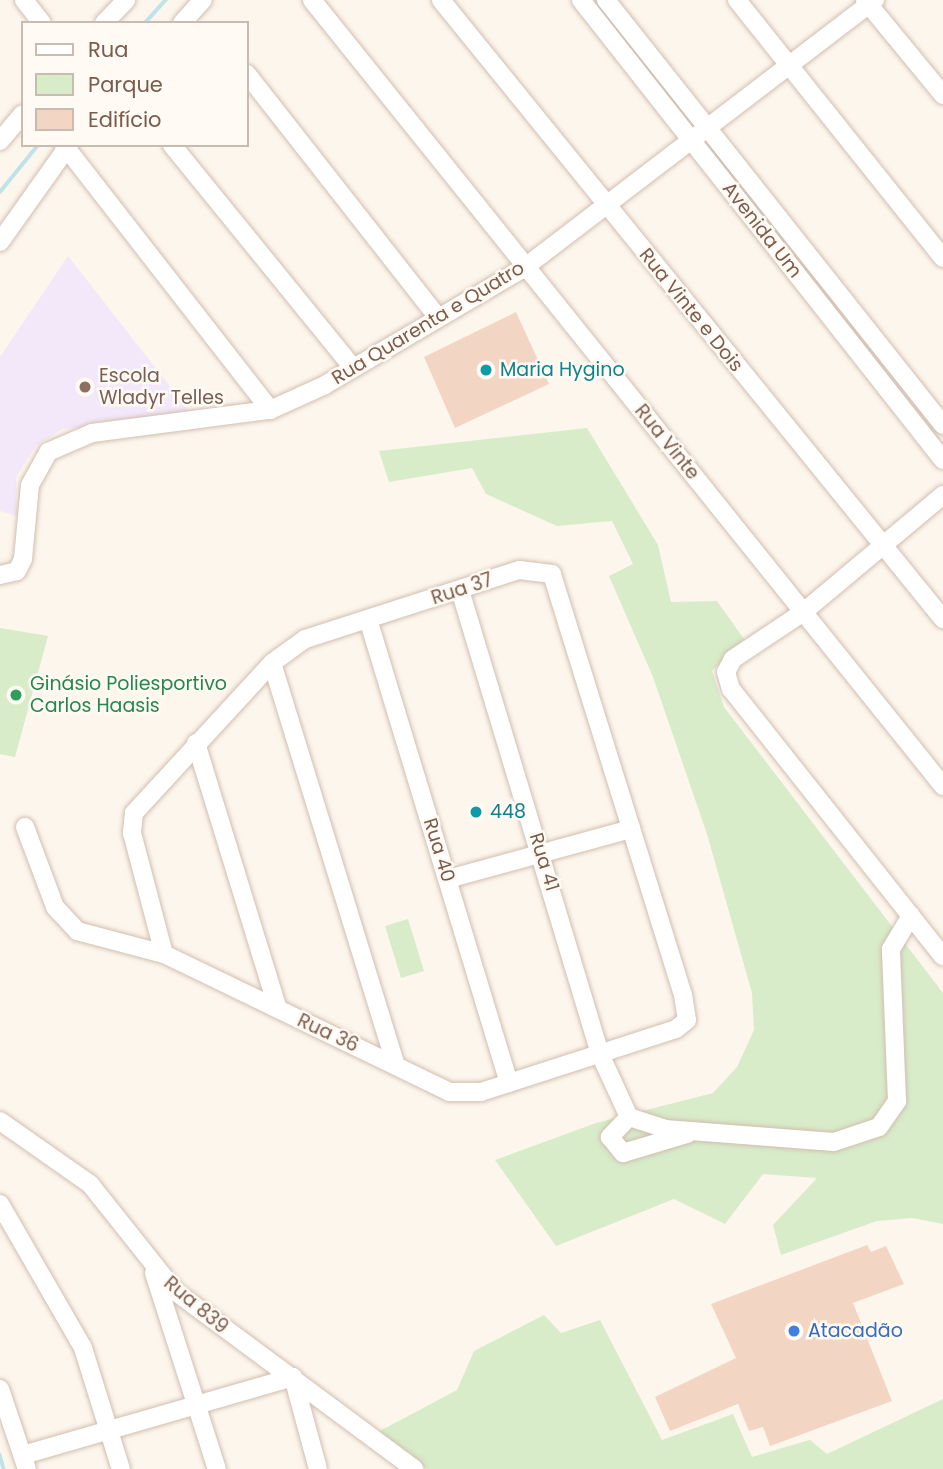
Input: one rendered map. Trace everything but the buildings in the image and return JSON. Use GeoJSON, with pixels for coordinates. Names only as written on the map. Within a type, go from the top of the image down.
{"type":"FeatureCollection","features":[{"type":"Feature","properties":{"kind":"street"},"geometry":{"type":"LineString","coordinates":[[23,0],[40,21]]}},
{"type":"Feature","properties":{"kind":"street"},"geometry":{"type":"LineString","coordinates":[[106,21],[126,0]]}},
{"type":"Feature","properties":{"kind":"street","name":"Rua Vinte"},"geometry":{"type":"LineString","coordinates":[[313,0],[524,268],[943,786]]}},
{"type":"Feature","properties":{"kind":"street","name":"Rua Vinte e Dois"},"geometry":{"type":"LineString","coordinates":[[441,0],[943,620]]}},
{"type":"Feature","properties":{"kind":"street","name":"Avenida Um"},"geometry":{"type":"LineString","coordinates":[[581,0],[943,460]]}},
{"type":"Feature","properties":{"kind":"street","name":"Avenida Um"},"geometry":{"type":"LineString","coordinates":[[606,0],[943,425]]}},
{"type":"Feature","properties":{"kind":"street"},"geometry":{"type":"LineString","coordinates":[[737,0],[943,258]]}},
{"type":"Feature","properties":{"kind":"street"},"geometry":{"type":"LineString","coordinates":[[870,2],[943,95]]}},
{"type":"Feature","properties":{"kind":"street","name":"Rua Quarenta e Quatro"},"geometry":{"type":"LineString","coordinates":[[0,575],[18,571],[23,559],[36,467],[68,439],[270,410],[353,368],[437,316],[524,268],[789,68],[870,2]]}},
{"type":"Feature","properties":{"kind":"street"},"geometry":{"type":"LineString","coordinates":[[185,21],[202,10]]}},
{"type":"Feature","properties":{"kind":"street"},"geometry":{"type":"LineString","coordinates":[[248,75],[437,316]]}},
{"type":"Feature","properties":{"kind":"street"},"geometry":{"type":"LineString","coordinates":[[2,131],[21,116]]}},
{"type":"Feature","properties":{"kind":"street"},"geometry":{"type":"LineString","coordinates":[[0,242],[65,147]]}},
{"type":"Feature","properties":{"kind":"street"},"geometry":{"type":"LineString","coordinates":[[67,147],[270,410]]}},
{"type":"Feature","properties":{"kind":"street"},"geometry":{"type":"LineString","coordinates":[[175,147],[353,368]]}},
{"type":"Feature","properties":{"kind":"street"},"geometry":{"type":"LineString","coordinates":[[943,495],[804,611],[733,659],[726,672],[731,689],[943,956]]}},
{"type":"Feature","properties":{"kind":"street","name":"Rua 37"},"geometry":{"type":"LineString","coordinates":[[164,954],[131,822],[195,743],[272,663],[305,639],[533,568],[558,582],[687,1015]]}},
{"type":"Feature","properties":{"kind":"street","name":"Rua 41"},"geometry":{"type":"LineString","coordinates":[[460,590],[600,1054],[629,1117]]}},
{"type":"Feature","properties":{"kind":"street","name":"Rua 40"},"geometry":{"type":"LineString","coordinates":[[368,619],[509,1083]]}},
{"type":"Feature","properties":{"kind":"street"},"geometry":{"type":"LineString","coordinates":[[272,663],[395,1064]]}},
{"type":"Feature","properties":{"kind":"street"},"geometry":{"type":"LineString","coordinates":[[195,743],[278,1009]]}},
{"type":"Feature","properties":{"kind":"street","name":"Rua 36"},"geometry":{"type":"LineString","coordinates":[[25,827],[67,923],[164,954],[449,1092],[481,1092],[600,1054],[676,1029],[687,1015]]}},
{"type":"Feature","properties":{"kind":"street"},"geometry":{"type":"LineString","coordinates":[[449,879],[631,830]]}},
{"type":"Feature","properties":{"kind":"street"},"geometry":{"type":"LineString","coordinates":[[697,1130],[623,1153],[610,1137],[629,1117],[665,1129],[697,1130],[834,1142],[861,1136],[891,1116],[897,1081],[891,949],[911,916]]}},
{"type":"Feature","properties":{"kind":"street","name":"Rua 839"},"geometry":{"type":"LineString","coordinates":[[0,1121],[90,1184],[152,1267],[184,1298],[293,1377],[409,1467]]}},
{"type":"Feature","properties":{"kind":"street"},"geometry":{"type":"LineString","coordinates":[[0,1204],[82,1348],[121,1469]]}},
{"type":"Feature","properties":{"kind":"street"},"geometry":{"type":"LineString","coordinates":[[152,1267],[174,1326],[217,1469]]}},
{"type":"Feature","properties":{"kind":"street"},"geometry":{"type":"LineString","coordinates":[[174,1326],[184,1298]]}},
{"type":"Feature","properties":{"kind":"street"},"geometry":{"type":"LineString","coordinates":[[0,1389],[25,1462],[111,1432],[293,1377],[318,1469]]}},
{"type":"Feature","properties":{"kind":"shaded area","name":"Escola Wladyr Telles"},"geometry":{"type":"Polygon","coordinates":[[[68,256],[194,417],[62,429],[36,446],[16,477],[17,516],[0,511],[0,357],[68,256]]]}},
{"type":"Feature","properties":{"kind":"green space"},"geometry":{"type":"Polygon","coordinates":[[[587,428],[658,545],[671,602],[717,601],[744,639],[712,671],[724,707],[943,993],[943,1224],[912,1218],[877,1221],[781,1255],[773,1225],[817,1178],[763,1174],[725,1224],[674,1199],[556,1246],[495,1160],[596,1123],[713,1093],[737,1067],[754,1030],[752,993],[707,834],[653,677],[609,576],[633,564],[612,521],[557,526],[486,494],[472,468],[389,482],[379,451],[587,428]]]}},
{"type":"Feature","properties":{"kind":"green space","name":"Ginásio Poliesportivo Carlos Haasis"},"geometry":{"type":"Polygon","coordinates":[[[0,628],[48,636],[15,757],[0,754],[0,628]]]}},
{"type":"Feature","properties":{"kind":"green space"},"geometry":{"type":"Polygon","coordinates":[[[408,919],[424,971],[401,978],[385,926],[408,919]]]}},
{"type":"Feature","properties":{"kind":"green space"},"geometry":{"type":"Polygon","coordinates":[[[544,1315],[561,1333],[600,1320],[662,1440],[733,1414],[752,1457],[810,1440],[827,1454],[943,1399],[943,1469],[427,1469],[376,1433],[457,1390],[474,1351],[544,1315]]]}},
{"type":"Feature","properties":{"kind":"waterway"},"geometry":{"type":"LineString","coordinates":[[147,21],[166,0]]}},
{"type":"Feature","properties":{"kind":"waterway"},"geometry":{"type":"LineString","coordinates":[[0,192],[36,147]]}},
{"type":"Feature","properties":{"kind":"waterway"},"geometry":{"type":"LineString","coordinates":[[0,1455],[4,1469]]}},
{"type":"Feature","properties":{"kind":"place","name":"Maria Hygino"},"geometry":{"type":"Point","coordinates":[486,370]}},
{"type":"Feature","properties":{"kind":"place","name":"Escola Wladyr Telles"},"geometry":{"type":"Point","coordinates":[85,387]}},
{"type":"Feature","properties":{"kind":"place","name":"Ginásio Poliesportivo Carlos Haasis"},"geometry":{"type":"Point","coordinates":[16,695]}},
{"type":"Feature","properties":{"kind":"place","name":"448"},"geometry":{"type":"Point","coordinates":[476,812]}},
{"type":"Feature","properties":{"kind":"place","name":"Atacadão"},"geometry":{"type":"Point","coordinates":[794,1331]}}]}
